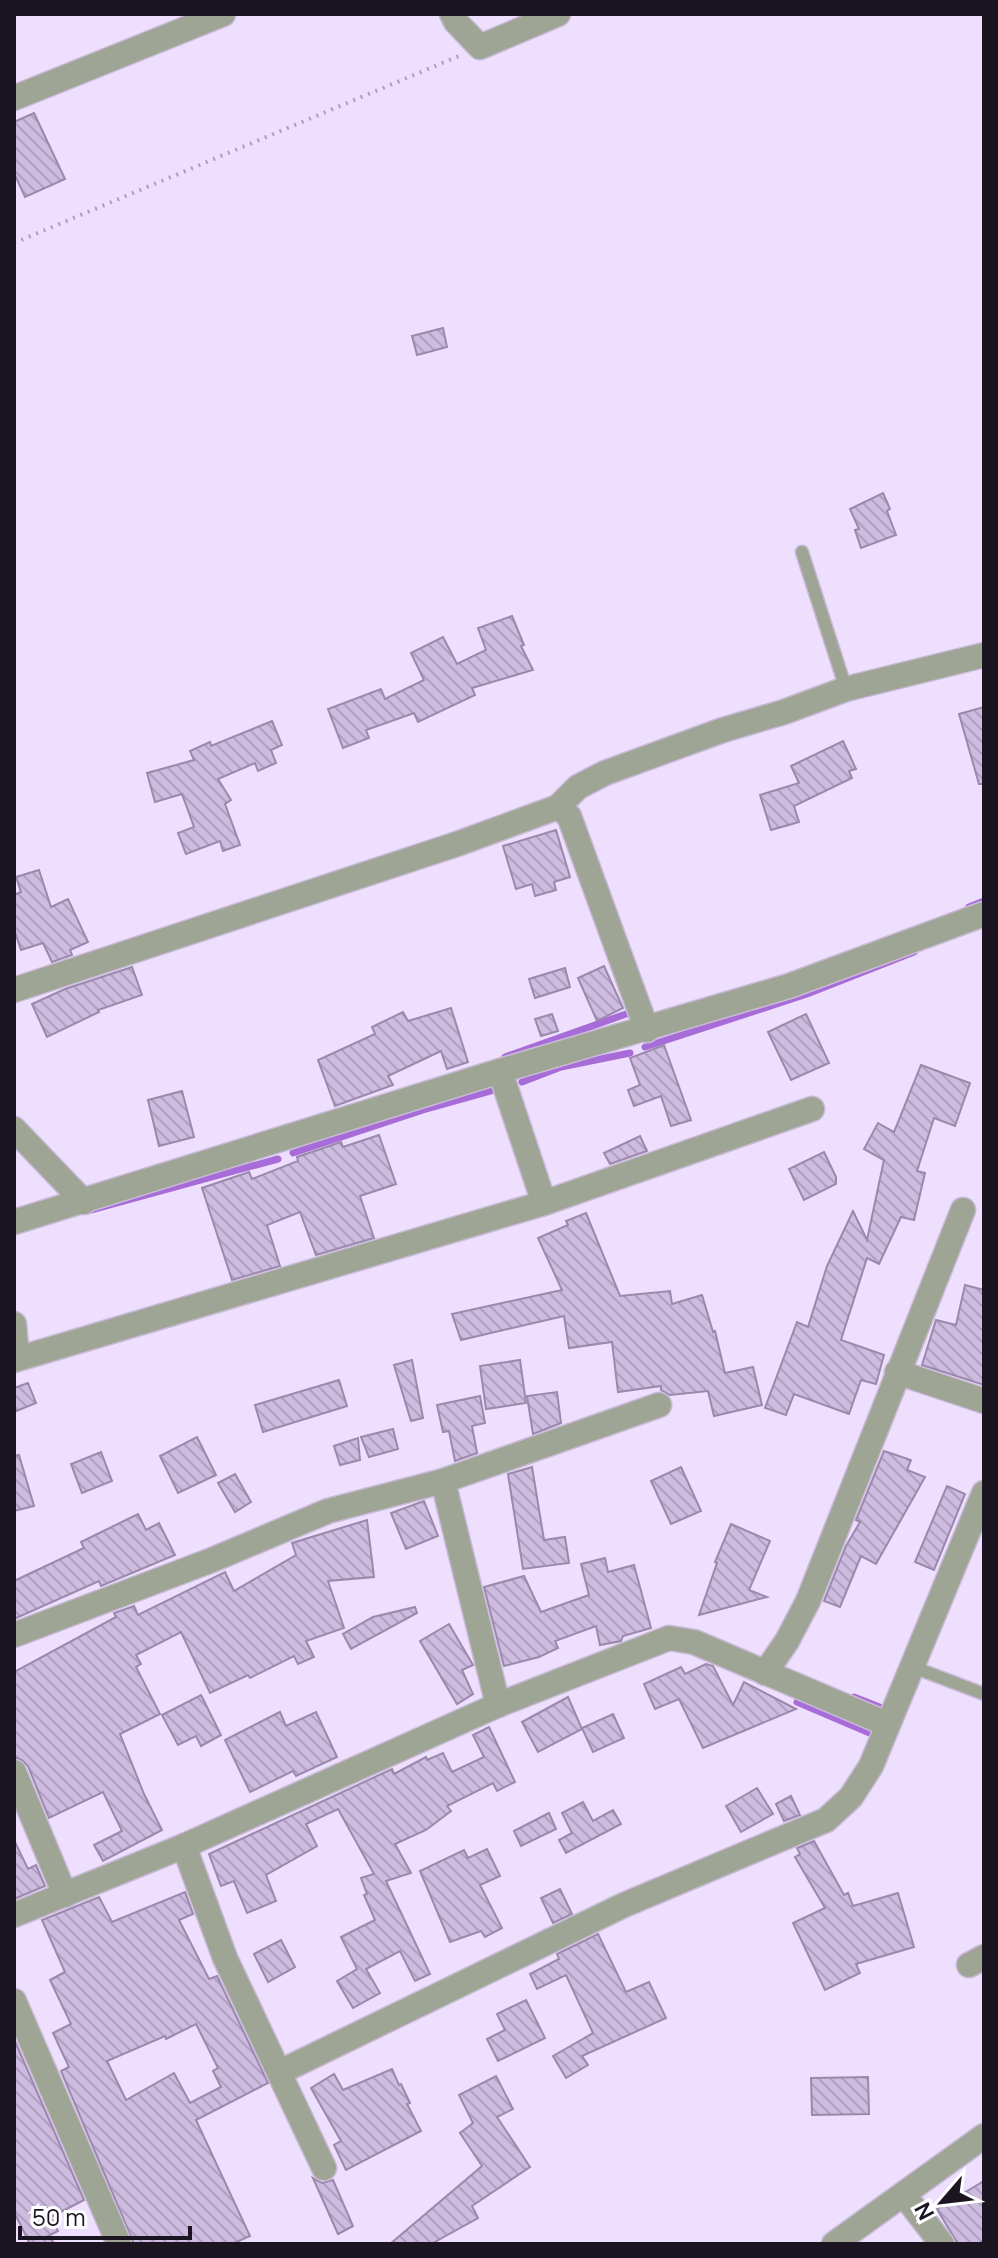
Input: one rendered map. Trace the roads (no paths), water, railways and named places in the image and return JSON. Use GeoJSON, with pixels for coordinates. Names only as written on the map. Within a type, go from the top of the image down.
{"type":"FeatureCollection","features":[{"type":"Feature","properties":{"kind":"street"},"geometry":{"type":"LineString","coordinates":[[14,98],[223,14]]}},
{"type":"Feature","properties":{"kind":"street"},"geometry":{"type":"LineString","coordinates":[[452,14],[480,47],[558,14]]}},
{"type":"Feature","properties":{"kind":"street"},"geometry":{"type":"LineString","coordinates":[[14,990],[442,849],[558,807],[578,787],[605,773],[846,689],[984,655]]}},
{"type":"Feature","properties":{"kind":"street"},"geometry":{"type":"LineString","coordinates":[[558,807],[569,816],[647,1030]]}},
{"type":"Feature","properties":{"kind":"street"},"geometry":{"type":"LineString","coordinates":[[14,1222],[500,1071],[789,986],[984,914]]}},
{"type":"Feature","properties":{"kind":"street"},"geometry":{"type":"LineString","coordinates":[[500,1071],[544,1203]]}},
{"type":"Feature","properties":{"kind":"street"},"geometry":{"type":"LineString","coordinates":[[14,1324],[16,1359],[544,1203],[812,1109]]}},
{"type":"Feature","properties":{"kind":"street"},"geometry":{"type":"LineString","coordinates":[[14,1129],[84,1202]]}},
{"type":"Feature","properties":{"kind":"street"},"geometry":{"type":"LineString","coordinates":[[765,1673],[787,1641],[808,1601],[963,1210]]}},
{"type":"Feature","properties":{"kind":"street"},"geometry":{"type":"LineString","coordinates":[[897,1372],[984,1401]]}},
{"type":"Feature","properties":{"kind":"street"},"geometry":{"type":"LineString","coordinates":[[14,1635],[212,1560],[328,1511],[443,1481],[659,1405]]}},
{"type":"Feature","properties":{"kind":"street"},"geometry":{"type":"LineString","coordinates":[[443,1481],[498,1705]]}},
{"type":"Feature","properties":{"kind":"street"},"geometry":{"type":"LineString","coordinates":[[280,2072],[624,1905],[826,1820],[851,1797],[871,1766],[984,1493]]}},
{"type":"Feature","properties":{"kind":"street"},"geometry":{"type":"LineString","coordinates":[[14,1915],[184,1846],[498,1705],[669,1638],[694,1642],[887,1724]]}},
{"type":"Feature","properties":{"kind":"street"},"geometry":{"type":"LineString","coordinates":[[14,1772],[65,1895]]}},
{"type":"Feature","properties":{"kind":"street"},"geometry":{"type":"LineString","coordinates":[[184,1846],[225,1958],[324,2168]]}},
{"type":"Feature","properties":{"kind":"street"},"geometry":{"type":"LineString","coordinates":[[14,2001],[119,2244]]}},
{"type":"Feature","properties":{"kind":"street"},"geometry":{"type":"LineString","coordinates":[[834,2244],[984,2136]]}},
{"type":"Feature","properties":{"kind":"street"},"geometry":{"type":"LineString","coordinates":[[904,2195],[942,2244]]}},
{"type":"Feature","properties":{"kind":"lane"},"geometry":{"type":"LineString","coordinates":[[802,552],[846,689]]}},
{"type":"Feature","properties":{"kind":"lane"},"geometry":{"type":"LineString","coordinates":[[913,1667],[984,1694]]}},
{"type":"Feature","properties":{"kind":"waterway"},"geometry":{"type":"LineString","coordinates":[[969,907],[984,901]]}},
{"type":"Feature","properties":{"kind":"waterway"},"geometry":{"type":"LineString","coordinates":[[645,1047],[807,994],[914,952]]}},
{"type":"Feature","properties":{"kind":"waterway"},"geometry":{"type":"LineString","coordinates":[[505,1057],[626,1014]]}},
{"type":"Feature","properties":{"kind":"waterway"},"geometry":{"type":"LineString","coordinates":[[522,1082],[561,1067],[630,1053]]}},
{"type":"Feature","properties":{"kind":"waterway"},"geometry":{"type":"LineString","coordinates":[[293,1153],[491,1091]]}},
{"type":"Feature","properties":{"kind":"waterway"},"geometry":{"type":"LineString","coordinates":[[87,1211],[278,1159]]}},
{"type":"Feature","properties":{"kind":"waterway"},"geometry":{"type":"LineString","coordinates":[[854,1697],[882,1708]]}},
{"type":"Feature","properties":{"kind":"waterway"},"geometry":{"type":"LineString","coordinates":[[797,1702],[872,1734]]}}]}
